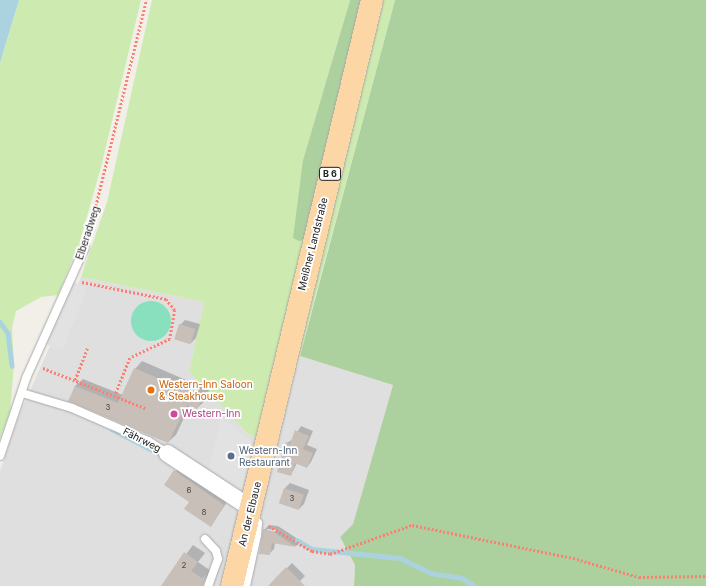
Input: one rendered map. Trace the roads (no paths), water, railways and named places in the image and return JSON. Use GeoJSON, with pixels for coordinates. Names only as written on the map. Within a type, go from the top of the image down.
{"type":"FeatureCollection","features":[{"type":"Feature","properties":{"kind":"main road","name":"Meißner Landstraße"},"geometry":{"type":"LineString","coordinates":[[288,347],[372,0]]}},
{"type":"Feature","properties":{"kind":"main road","name":"An der Elbaue"},"geometry":{"type":"LineString","coordinates":[[232,586],[253,515],[288,347]]}},
{"type":"Feature","properties":{"kind":"street","name":"Fährweg"},"geometry":{"type":"LineString","coordinates":[[167,453],[253,515]]}},
{"type":"Feature","properties":{"kind":"lane","name":"Elberadweg"},"geometry":{"type":"LineString","coordinates":[[0,456],[33,364],[72,280],[85,247]]}},
{"type":"Feature","properties":{"kind":"lane","name":"Fährweg"},"geometry":{"type":"LineString","coordinates":[[22,393],[72,408],[148,441],[167,453]]}},
{"type":"Feature","properties":{"kind":"lane"},"geometry":{"type":"LineString","coordinates":[[246,586],[253,515]]}},
{"type":"Feature","properties":{"kind":"lane"},"geometry":{"type":"LineString","coordinates":[[205,539],[216,551],[218,559],[208,586]]}},
{"type":"Feature","properties":{"kind":"water"},"geometry":{"type":"Polygon","coordinates":[[[0,0],[19,0],[0,63],[0,0]]]}},
{"type":"Feature","properties":{"kind":"waterway"},"geometry":{"type":"LineString","coordinates":[[0,322],[8,333],[12,366]]}},
{"type":"Feature","properties":{"kind":"waterway"},"geometry":{"type":"LineString","coordinates":[[112,429],[162,455]]}},
{"type":"Feature","properties":{"kind":"waterway"},"geometry":{"type":"LineString","coordinates":[[297,540],[312,549],[400,558],[431,573],[462,578],[475,586]]}},
{"type":"Feature","properties":{"kind":"place","name":"Western-Inn Saloon & Steakhouse"},"geometry":{"type":"Point","coordinates":[151,390]}},
{"type":"Feature","properties":{"kind":"place","name":"Western-Inn"},"geometry":{"type":"Point","coordinates":[174,414]}},
{"type":"Feature","properties":{"kind":"place","name":"Western-Inn Restaurant"},"geometry":{"type":"Point","coordinates":[231,456]}}]}
